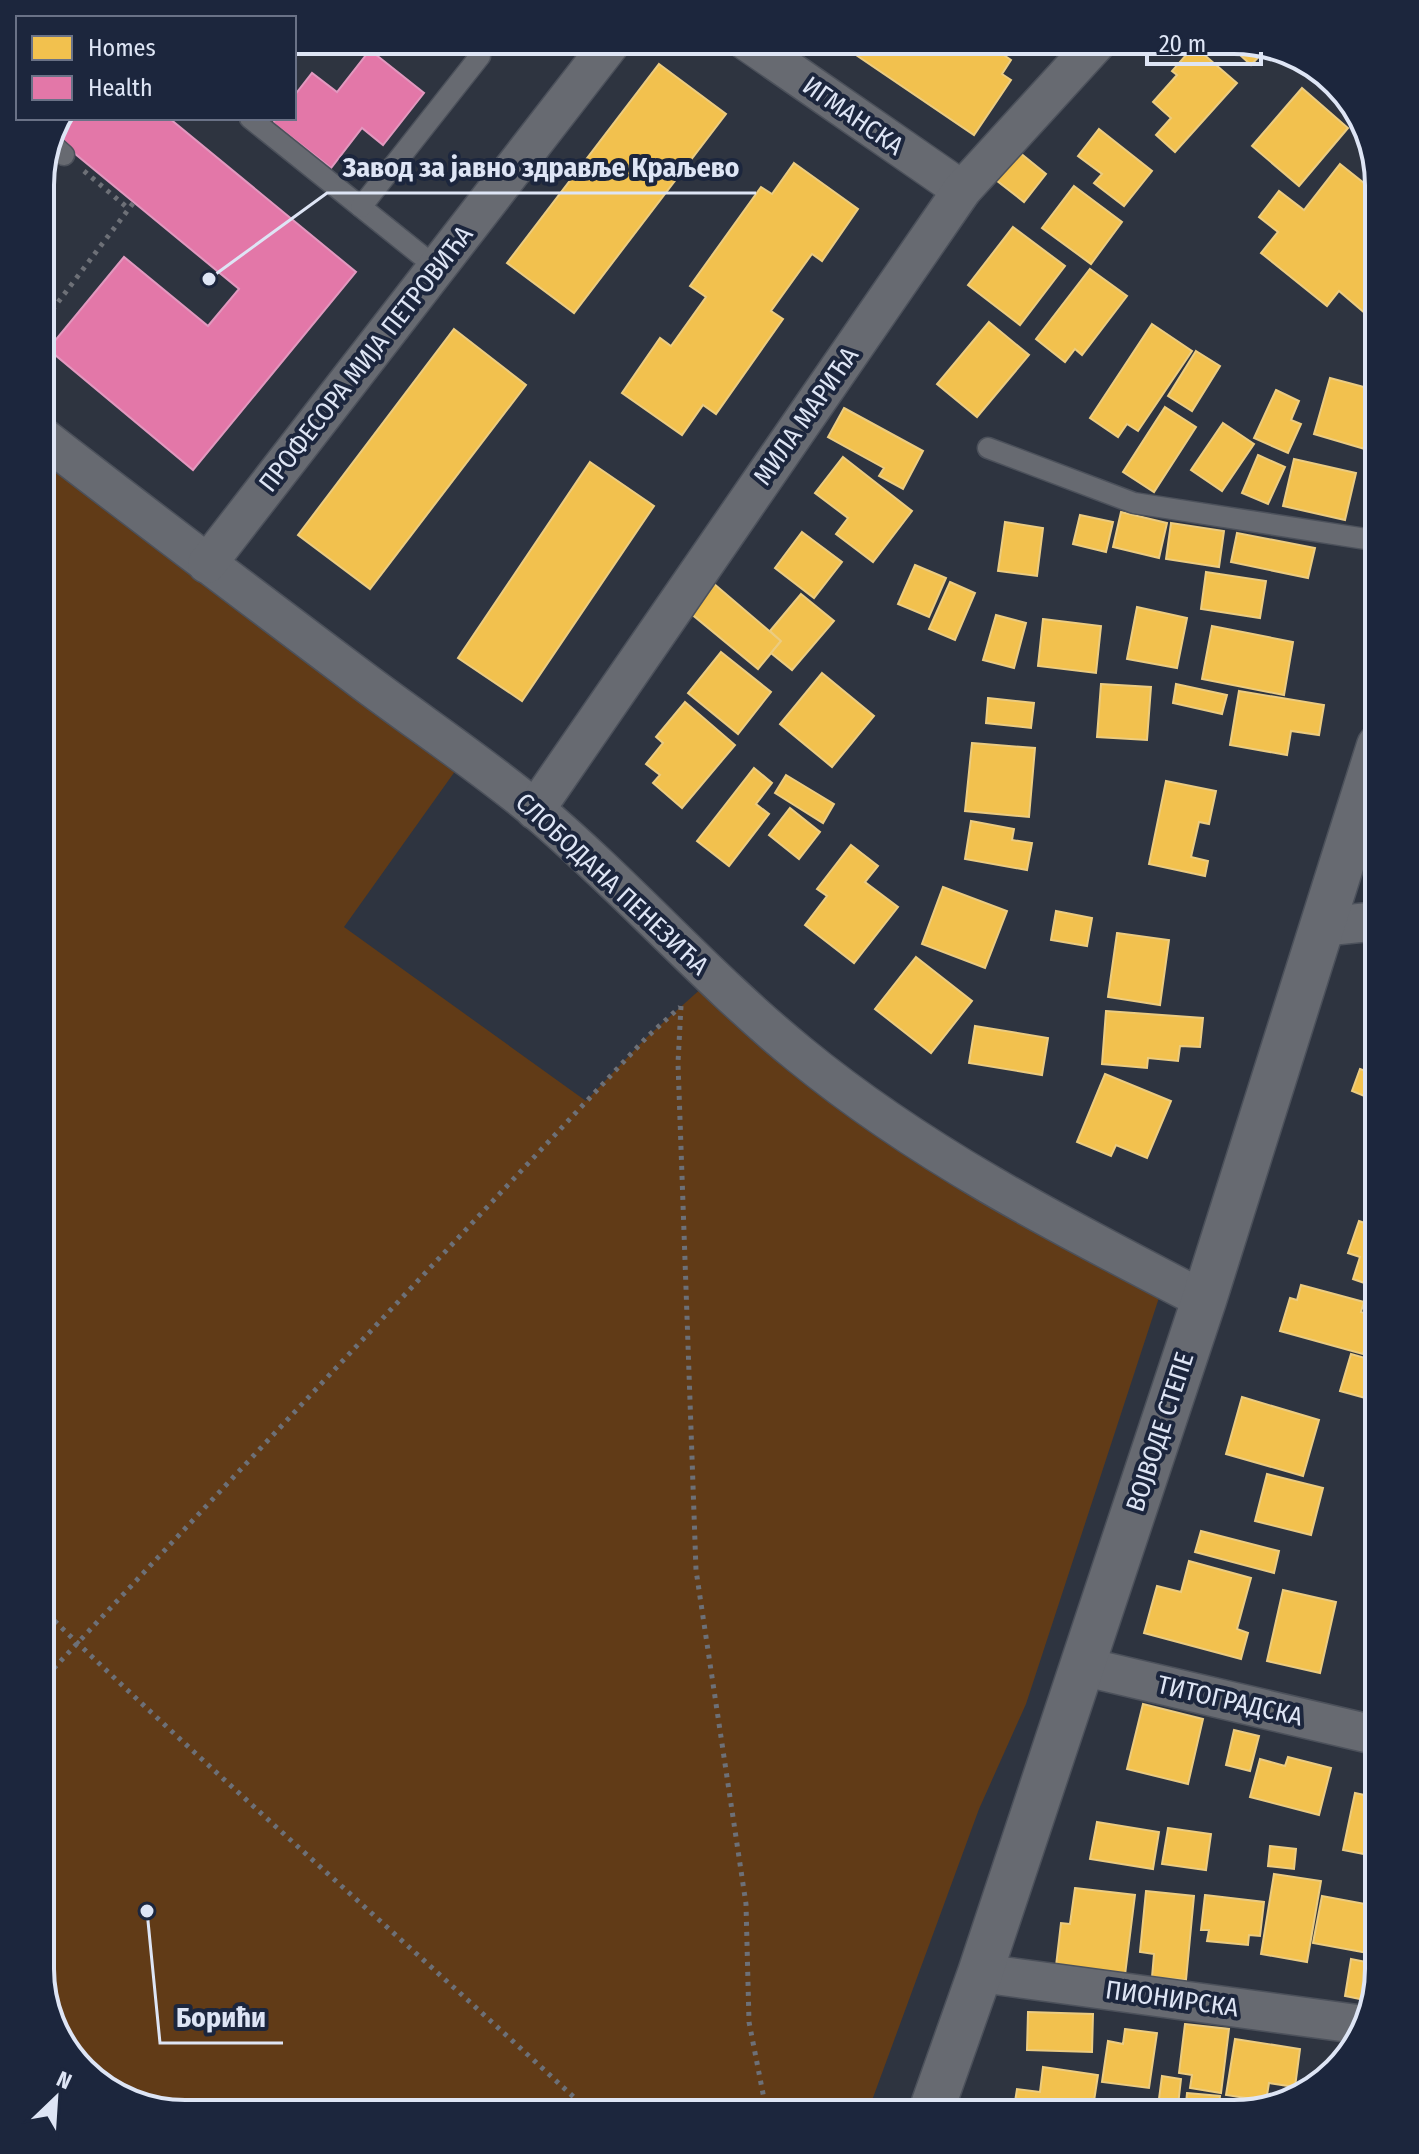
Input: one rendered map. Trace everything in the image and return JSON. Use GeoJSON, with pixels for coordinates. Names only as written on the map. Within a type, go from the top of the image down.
{"type":"FeatureCollection","features":[{"type":"Feature","properties":{"kind":"street","name":"ПРОФЕСОРА МИЈА ПЕТРОВИЋА"},"geometry":{"type":"LineString","coordinates":[[207,564],[602,54]]}},
{"type":"Feature","properties":{"kind":"street","name":"ИГМАНСКА"},"geometry":{"type":"LineString","coordinates":[[765,54],[962,190]]}},
{"type":"Feature","properties":{"kind":"street","name":"МИЛА МАРИЋА"},"geometry":{"type":"LineString","coordinates":[[535,810],[962,190],[1086,54]]}},
{"type":"Feature","properties":{"kind":"street","name":"СЛОБОДАНА ПЕНЕЗИЋА"},"geometry":{"type":"LineString","coordinates":[[54,446],[535,810],[799,1054],[888,1121],[1052,1221],[1204,1300]]}},
{"type":"Feature","properties":{"kind":"street","name":"ВОЈВОДЕ СТЕПЕ"},"geometry":{"type":"LineString","coordinates":[[935,2100],[1204,1300],[1365,789]]}},
{"type":"Feature","properties":{"kind":"street"},"geometry":{"type":"LineString","coordinates":[[1320,927],[1365,922]]}},
{"type":"Feature","properties":{"kind":"street","name":"ТИТОГРАДСКА"},"geometry":{"type":"LineString","coordinates":[[1081,1666],[1365,1733]]}},
{"type":"Feature","properties":{"kind":"street","name":"ПИОНИРСКА"},"geometry":{"type":"LineString","coordinates":[[980,1973],[1353,2023]]}},
{"type":"Feature","properties":{"kind":"lane"},"geometry":{"type":"LineString","coordinates":[[361,207],[480,56]]}},
{"type":"Feature","properties":{"kind":"lane"},"geometry":{"type":"LineString","coordinates":[[252,120],[437,268]]}},
{"type":"Feature","properties":{"kind":"lane"},"geometry":{"type":"LineString","coordinates":[[988,448],[1134,503],[1365,539]]}},
{"type":"Feature","properties":{"kind":"path"},"geometry":{"type":"LineString","coordinates":[[59,150],[129,209]]}},
{"type":"Feature","properties":{"kind":"path"},"geometry":{"type":"LineString","coordinates":[[54,308],[134,202]]}},
{"type":"Feature","properties":{"kind":"path"},"geometry":{"type":"LineString","coordinates":[[54,1669],[646,1038],[681,1006],[708,973]]}},
{"type":"Feature","properties":{"kind":"path"},"geometry":{"type":"LineString","coordinates":[[681,1006],[679,1078],[696,1570],[746,1904],[749,2022],[764,2100]]}},
{"type":"Feature","properties":{"kind":"path"},"geometry":{"type":"LineString","coordinates":[[54,1621],[577,2100]]}},
{"type":"Feature","properties":{"kind":"shaded area"},"geometry":{"type":"Polygon","coordinates":[[[54,427],[473,746],[344,927],[586,1101],[646,1038],[723,969],[894,1108],[1058,1208],[1171,1261],[1026,1704],[979,1809],[872,2100],[177,2100],[135,2090],[105,2073],[96,2065],[96,2058],[89,2058],[81,2049],[58,2003],[54,1969],[54,427]]]}},
{"type":"Feature","properties":{"kind":"building: Homes"},"geometry":{"type":"Polygon","coordinates":[[[855,54],[1002,54],[1011,60],[1002,74],[1011,80],[974,135],[855,54]]]}},
{"type":"Feature","properties":{"kind":"building: Homes"},"geometry":{"type":"Polygon","coordinates":[[[1187,54],[1203,54],[1237,83],[1175,152],[1156,135],[1171,118],[1153,102],[1177,75],[1172,71],[1187,54]]]}},
{"type":"Feature","properties":{"kind":"building: Homes"},"geometry":{"type":"Polygon","coordinates":[[[1239,54],[1259,57],[1251,65],[1239,54]]]}},
{"type":"Feature","properties":{"kind":"building: Homes"},"geometry":{"type":"Polygon","coordinates":[[[659,64],[726,114],[574,313],[507,263],[659,64]]]}},
{"type":"Feature","properties":{"kind":"building: Homes"},"geometry":{"type":"Polygon","coordinates":[[[1302,88],[1348,128],[1299,186],[1252,146],[1302,88]]]}},
{"type":"Feature","properties":{"kind":"building: Homes"},"geometry":{"type":"Polygon","coordinates":[[[1099,129],[1152,171],[1124,206],[1094,183],[1102,174],[1078,156],[1099,129]]]}},
{"type":"Feature","properties":{"kind":"building: Homes"},"geometry":{"type":"Polygon","coordinates":[[[1019,152],[1046,174],[1024,202],[996,180],[1019,152]]]}},
{"type":"Feature","properties":{"kind":"building: Homes"},"geometry":{"type":"Polygon","coordinates":[[[794,163],[858,209],[822,261],[812,254],[771,311],[783,319],[716,414],[703,405],[682,435],[622,393],[660,338],[671,346],[706,297],[690,286],[761,187],[772,194],[794,163]]]}},
{"type":"Feature","properties":{"kind":"building: Homes"},"geometry":{"type":"Polygon","coordinates":[[[1340,164],[1365,184],[1365,313],[1339,291],[1327,306],[1261,253],[1278,232],[1259,217],[1279,191],[1304,210],[1340,164]]]}},
{"type":"Feature","properties":{"kind":"building: Homes"},"geometry":{"type":"Polygon","coordinates":[[[1074,186],[1122,222],[1091,264],[1042,228],[1074,186]]]}},
{"type":"Feature","properties":{"kind":"building: Homes"},"geometry":{"type":"Polygon","coordinates":[[[1013,227],[1065,266],[1020,325],[968,285],[1013,227]]]}},
{"type":"Feature","properties":{"kind":"building: Homes"},"geometry":{"type":"Polygon","coordinates":[[[1090,269],[1127,296],[1082,355],[1075,349],[1065,362],[1036,339],[1090,269]]]}},
{"type":"Feature","properties":{"kind":"building: Homes"},"geometry":{"type":"Polygon","coordinates":[[[989,322],[1029,355],[977,417],[937,384],[989,322]]]}},
{"type":"Feature","properties":{"kind":"building: Homes"},"geometry":{"type":"Polygon","coordinates":[[[1152,324],[1192,351],[1138,431],[1127,424],[1118,437],[1090,418],[1152,324]]]}},
{"type":"Feature","properties":{"kind":"building: Homes"},"geometry":{"type":"Polygon","coordinates":[[[454,329],[526,385],[370,589],[298,535],[454,329]]]}},
{"type":"Feature","properties":{"kind":"building: Homes"},"geometry":{"type":"Polygon","coordinates":[[[1196,351],[1220,366],[1192,411],[1168,396],[1196,351]]]}},
{"type":"Feature","properties":{"kind":"building: Homes"},"geometry":{"type":"Polygon","coordinates":[[[1330,378],[1365,387],[1365,449],[1314,434],[1330,378]]]}},
{"type":"Feature","properties":{"kind":"building: Homes"},"geometry":{"type":"Polygon","coordinates":[[[1276,390],[1299,401],[1291,420],[1301,424],[1288,453],[1254,438],[1276,390]]]}},
{"type":"Feature","properties":{"kind":"building: Homes"},"geometry":{"type":"Polygon","coordinates":[[[1165,407],[1196,427],[1154,492],[1123,472],[1165,407]]]}},
{"type":"Feature","properties":{"kind":"building: Homes"},"geometry":{"type":"Polygon","coordinates":[[[844,408],[923,451],[903,489],[879,476],[884,468],[828,437],[844,408]]]}},
{"type":"Feature","properties":{"kind":"building: Homes"},"geometry":{"type":"Polygon","coordinates":[[[1223,423],[1254,444],[1222,491],[1191,470],[1223,423]]]}},
{"type":"Feature","properties":{"kind":"building: Homes"},"geometry":{"type":"Polygon","coordinates":[[[1258,455],[1285,467],[1268,504],[1242,493],[1258,455]]]}},
{"type":"Feature","properties":{"kind":"building: Homes"},"geometry":{"type":"Polygon","coordinates":[[[843,457],[912,511],[873,562],[836,534],[848,518],[815,493],[843,457]]]}},
{"type":"Feature","properties":{"kind":"building: Homes"},"geometry":{"type":"Polygon","coordinates":[[[1294,459],[1356,473],[1345,520],[1283,506],[1294,459]]]}},
{"type":"Feature","properties":{"kind":"building: Homes"},"geometry":{"type":"Polygon","coordinates":[[[590,462],[654,506],[522,701],[458,658],[590,462]]]}},
{"type":"Feature","properties":{"kind":"building: Homes"},"geometry":{"type":"Polygon","coordinates":[[[1121,512],[1167,523],[1159,558],[1113,547],[1121,512]]]}},
{"type":"Feature","properties":{"kind":"building: Homes"},"geometry":{"type":"Polygon","coordinates":[[[1080,515],[1113,522],[1106,552],[1073,544],[1080,515]]]}},
{"type":"Feature","properties":{"kind":"building: Homes"},"geometry":{"type":"Polygon","coordinates":[[[1005,522],[1043,528],[1037,576],[998,571],[1005,522]]]}},
{"type":"Feature","properties":{"kind":"building: Homes"},"geometry":{"type":"Polygon","coordinates":[[[1171,523],[1224,531],[1219,567],[1166,559],[1171,523]]]}},
{"type":"Feature","properties":{"kind":"building: Homes"},"geometry":{"type":"Polygon","coordinates":[[[802,532],[842,562],[814,598],[775,568],[802,532]]]}},
{"type":"Feature","properties":{"kind":"building: Homes"},"geometry":{"type":"Polygon","coordinates":[[[1237,533],[1315,548],[1308,578],[1231,562],[1237,533]]]}},
{"type":"Feature","properties":{"kind":"building: Homes"},"geometry":{"type":"Polygon","coordinates":[[[915,565],[946,578],[929,617],[898,604],[915,565]]]}},
{"type":"Feature","properties":{"kind":"building: Homes"},"geometry":{"type":"Polygon","coordinates":[[[1206,572],[1266,581],[1260,618],[1201,609],[1206,572]]]}},
{"type":"Feature","properties":{"kind":"building: Homes"},"geometry":{"type":"Polygon","coordinates":[[[950,582],[975,593],[955,640],[929,629],[950,582]]]}},
{"type":"Feature","properties":{"kind":"building: Homes"},"geometry":{"type":"Polygon","coordinates":[[[713,583],[781,641],[758,669],[689,612],[713,583]]]}},
{"type":"Feature","properties":{"kind":"building: Homes"},"geometry":{"type":"Polygon","coordinates":[[[801,594],[834,621],[792,670],[771,653],[781,641],[770,631],[801,594]]]}},
{"type":"Feature","properties":{"kind":"building: Homes"},"geometry":{"type":"Polygon","coordinates":[[[1137,607],[1187,618],[1177,668],[1127,659],[1137,607]]]}},
{"type":"Feature","properties":{"kind":"building: Homes"},"geometry":{"type":"Polygon","coordinates":[[[996,615],[1026,623],[1014,668],[983,660],[996,615]]]}},
{"type":"Feature","properties":{"kind":"building: Homes"},"geometry":{"type":"Polygon","coordinates":[[[1043,619],[1101,626],[1096,673],[1038,666],[1043,619]]]}},
{"type":"Feature","properties":{"kind":"building: Homes"},"geometry":{"type":"Polygon","coordinates":[[[1212,626],[1293,642],[1284,695],[1202,679],[1212,626]]]}},
{"type":"Feature","properties":{"kind":"building: Homes"},"geometry":{"type":"Polygon","coordinates":[[[721,652],[771,692],[738,734],[688,693],[721,652]]]}},
{"type":"Feature","properties":{"kind":"building: Homes"},"geometry":{"type":"Polygon","coordinates":[[[822,673],[874,716],[832,767],[780,724],[822,673]]]}},
{"type":"Feature","properties":{"kind":"building: Homes"},"geometry":{"type":"Polygon","coordinates":[[[1101,684],[1151,687],[1147,740],[1097,737],[1101,684]]]}},
{"type":"Feature","properties":{"kind":"building: Homes"},"geometry":{"type":"Polygon","coordinates":[[[1176,684],[1227,695],[1222,714],[1173,703],[1176,684]]]}},
{"type":"Feature","properties":{"kind":"building: Homes"},"geometry":{"type":"Polygon","coordinates":[[[1239,691],[1324,705],[1319,735],[1291,731],[1287,755],[1230,745],[1239,691]]]}},
{"type":"Feature","properties":{"kind":"building: Homes"},"geometry":{"type":"Polygon","coordinates":[[[988,698],[1034,703],[1031,728],[986,723],[988,698]]]}},
{"type":"Feature","properties":{"kind":"building: Homes"},"geometry":{"type":"Polygon","coordinates":[[[685,702],[735,745],[682,808],[653,783],[660,775],[646,764],[663,743],[656,737],[685,702]]]}},
{"type":"Feature","properties":{"kind":"building: Homes"},"geometry":{"type":"Polygon","coordinates":[[[972,743],[1035,748],[1029,817],[965,811],[972,743]]]}},
{"type":"Feature","properties":{"kind":"building: Homes"},"geometry":{"type":"Polygon","coordinates":[[[754,768],[772,783],[756,804],[769,814],[729,866],[697,841],[754,768]]]}},
{"type":"Feature","properties":{"kind":"building: Homes"},"geometry":{"type":"Polygon","coordinates":[[[786,775],[834,804],[823,823],[775,793],[786,775]]]}},
{"type":"Feature","properties":{"kind":"building: Homes"},"geometry":{"type":"Polygon","coordinates":[[[1166,781],[1216,791],[1209,824],[1199,822],[1191,857],[1208,861],[1205,876],[1149,864],[1166,781]]]}},
{"type":"Feature","properties":{"kind":"building: Homes"},"geometry":{"type":"Polygon","coordinates":[[[790,808],[820,832],[799,859],[769,835],[790,808]]]}},
{"type":"Feature","properties":{"kind":"building: Homes"},"geometry":{"type":"Polygon","coordinates":[[[971,821],[1014,829],[1012,840],[1032,843],[1027,870],[965,859],[971,821]]]}},
{"type":"Feature","properties":{"kind":"building: Homes"},"geometry":{"type":"Polygon","coordinates":[[[851,845],[878,866],[865,882],[898,907],[854,963],[805,925],[827,896],[817,889],[851,845]]]}},
{"type":"Feature","properties":{"kind":"building: Homes"},"geometry":{"type":"Polygon","coordinates":[[[943,887],[1007,911],[985,968],[922,944],[943,887]]]}},
{"type":"Feature","properties":{"kind":"building: Homes"},"geometry":{"type":"Polygon","coordinates":[[[1056,911],[1092,918],[1087,946],[1051,940],[1056,911]]]}},
{"type":"Feature","properties":{"kind":"building: Homes"},"geometry":{"type":"Polygon","coordinates":[[[1117,933],[1169,940],[1160,1005],[1108,997],[1117,933]]]}},
{"type":"Feature","properties":{"kind":"building: Homes"},"geometry":{"type":"Polygon","coordinates":[[[916,957],[972,1001],[931,1053],[875,1009],[916,957]]]}},
{"type":"Feature","properties":{"kind":"building: Homes"},"geometry":{"type":"Polygon","coordinates":[[[1106,1011],[1203,1018],[1200,1047],[1180,1046],[1178,1061],[1148,1058],[1147,1068],[1102,1064],[1106,1011]]]}},
{"type":"Feature","properties":{"kind":"building: Homes"},"geometry":{"type":"Polygon","coordinates":[[[975,1026],[1048,1038],[1042,1075],[969,1063],[975,1026]]]}},
{"type":"Feature","properties":{"kind":"building: Homes"},"geometry":{"type":"Polygon","coordinates":[[[1360,1069],[1365,1071],[1365,1096],[1352,1091],[1360,1069]]]}},
{"type":"Feature","properties":{"kind":"building: Homes"},"geometry":{"type":"Polygon","coordinates":[[[1105,1074],[1171,1101],[1147,1158],[1116,1145],[1111,1156],[1077,1142],[1105,1074]]]}},
{"type":"Feature","properties":{"kind":"building: Homes"},"geometry":{"type":"Polygon","coordinates":[[[1359,1221],[1365,1223],[1365,1283],[1353,1279],[1360,1257],[1348,1253],[1359,1221]]]}},
{"type":"Feature","properties":{"kind":"building: Homes"},"geometry":{"type":"Polygon","coordinates":[[[1301,1285],[1364,1302],[1361,1312],[1365,1313],[1363,1354],[1280,1331],[1290,1298],[1297,1300],[1301,1285]]]}},
{"type":"Feature","properties":{"kind":"building: Homes"},"geometry":{"type":"Polygon","coordinates":[[[1351,1354],[1365,1358],[1365,1398],[1340,1391],[1351,1354]]]}},
{"type":"Feature","properties":{"kind":"building: Homes"},"geometry":{"type":"Polygon","coordinates":[[[1242,1397],[1319,1420],[1303,1476],[1226,1454],[1242,1397]]]}},
{"type":"Feature","properties":{"kind":"building: Homes"},"geometry":{"type":"Polygon","coordinates":[[[1267,1474],[1323,1488],[1311,1535],[1255,1521],[1267,1474]]]}},
{"type":"Feature","properties":{"kind":"building: Homes"},"geometry":{"type":"Polygon","coordinates":[[[1201,1531],[1279,1551],[1274,1573],[1195,1552],[1201,1531]]]}},
{"type":"Feature","properties":{"kind":"building: Homes"},"geometry":{"type":"Polygon","coordinates":[[[1189,1561],[1251,1578],[1237,1629],[1248,1633],[1241,1659],[1144,1633],[1157,1586],[1181,1592],[1189,1561]]]}},
{"type":"Feature","properties":{"kind":"building: Homes"},"geometry":{"type":"Polygon","coordinates":[[[1283,1590],[1336,1602],[1320,1673],[1267,1661],[1283,1590]]]}},
{"type":"Feature","properties":{"kind":"building: Homes"},"geometry":{"type":"Polygon","coordinates":[[[1143,1704],[1203,1719],[1188,1784],[1127,1769],[1143,1704]]]}},
{"type":"Feature","properties":{"kind":"building: Homes"},"geometry":{"type":"Polygon","coordinates":[[[1234,1730],[1259,1736],[1250,1771],[1226,1765],[1234,1730]]]}},
{"type":"Feature","properties":{"kind":"building: Homes"},"geometry":{"type":"Polygon","coordinates":[[[1288,1757],[1331,1768],[1319,1815],[1250,1797],[1260,1759],[1285,1766],[1288,1757]]]}},
{"type":"Feature","properties":{"kind":"building: Homes"},"geometry":{"type":"Polygon","coordinates":[[[1355,1793],[1365,1795],[1365,1854],[1343,1850],[1355,1793]]]}},
{"type":"Feature","properties":{"kind":"building: Homes"},"geometry":{"type":"Polygon","coordinates":[[[1097,1822],[1159,1832],[1153,1869],[1090,1859],[1097,1822]]]}},
{"type":"Feature","properties":{"kind":"building: Homes"},"geometry":{"type":"Polygon","coordinates":[[[1168,1828],[1211,1834],[1206,1870],[1162,1864],[1168,1828]]]}},
{"type":"Feature","properties":{"kind":"building: Homes"},"geometry":{"type":"Polygon","coordinates":[[[1270,1846],[1296,1849],[1294,1869],[1268,1866],[1270,1846]]]}},
{"type":"Feature","properties":{"kind":"building: Homes"},"geometry":{"type":"Polygon","coordinates":[[[1274,1874],[1321,1881],[1307,1962],[1261,1954],[1274,1874]]]}},
{"type":"Feature","properties":{"kind":"building: Homes"},"geometry":{"type":"Polygon","coordinates":[[[1075,1888],[1135,1895],[1125,1975],[1056,1966],[1061,1923],[1070,1924],[1075,1888]]]}},
{"type":"Feature","properties":{"kind":"building: Homes"},"geometry":{"type":"Polygon","coordinates":[[[1146,1891],[1194,1896],[1186,1980],[1152,1977],[1154,1954],[1140,1952],[1146,1891]]]}},
{"type":"Feature","properties":{"kind":"building: Homes"},"geometry":{"type":"Polygon","coordinates":[[[1205,1895],[1264,1902],[1260,1936],[1249,1935],[1248,1945],[1207,1941],[1209,1930],[1201,1930],[1205,1895]]]}},
{"type":"Feature","properties":{"kind":"building: Homes"},"geometry":{"type":"Polygon","coordinates":[[[1322,1896],[1365,1904],[1365,1952],[1313,1943],[1322,1896]]]}},
{"type":"Feature","properties":{"kind":"building: Homes"},"geometry":{"type":"Polygon","coordinates":[[[1351,1959],[1365,1962],[1362,1999],[1345,1996],[1351,1959]]]}},
{"type":"Feature","properties":{"kind":"building: Homes"},"geometry":{"type":"Polygon","coordinates":[[[1028,2012],[1093,2014],[1092,2052],[1027,2050],[1028,2012]]]}},
{"type":"Feature","properties":{"kind":"building: Homes"},"geometry":{"type":"Polygon","coordinates":[[[1185,2024],[1229,2029],[1221,2093],[1190,2088],[1192,2075],[1179,2073],[1185,2024]]]}},
{"type":"Feature","properties":{"kind":"building: Homes"},"geometry":{"type":"Polygon","coordinates":[[[1125,2029],[1157,2033],[1149,2088],[1102,2082],[1108,2041],[1123,2044],[1125,2029]]]}},
{"type":"Feature","properties":{"kind":"building: Homes"},"geometry":{"type":"Polygon","coordinates":[[[1235,2039],[1300,2049],[1295,2084],[1291,2086],[1269,2083],[1267,2096],[1252,2099],[1226,2095],[1235,2039]]]}},
{"type":"Feature","properties":{"kind":"building: Homes"},"geometry":{"type":"Polygon","coordinates":[[[1043,2067],[1098,2075],[1094,2100],[1015,2100],[1017,2089],[1040,2092],[1043,2067]]]}},
{"type":"Feature","properties":{"kind":"building: Homes"},"geometry":{"type":"Polygon","coordinates":[[[1162,2076],[1181,2079],[1179,2100],[1159,2100],[1162,2076]]]}},
{"type":"Feature","properties":{"kind":"building: Homes"},"geometry":{"type":"Polygon","coordinates":[[[1187,2093],[1220,2096],[1220,2100],[1186,2100],[1187,2093]]]}},
{"type":"Feature","properties":{"kind":"building: Health"},"geometry":{"type":"Polygon","coordinates":[[[367,54],[375,54],[424,93],[383,145],[362,128],[331,168],[273,123],[275,120],[296,120],[296,93],[312,73],[337,92],[367,54]]]}},
{"type":"Feature","properties":{"kind":"building: Health"},"geometry":{"type":"Polygon","coordinates":[[[72,120],[171,120],[356,272],[193,470],[54,354],[54,342],[124,257],[208,326],[239,289],[61,143],[72,120]]]}},
{"type":"Feature","properties":{"kind":"place","name":"Завод за јавно здравље Краљево"},"geometry":{"type":"Point","coordinates":[209,279]}},
{"type":"Feature","properties":{"kind":"place","name":"Борићи"},"geometry":{"type":"Point","coordinates":[147,1911]}}]}
